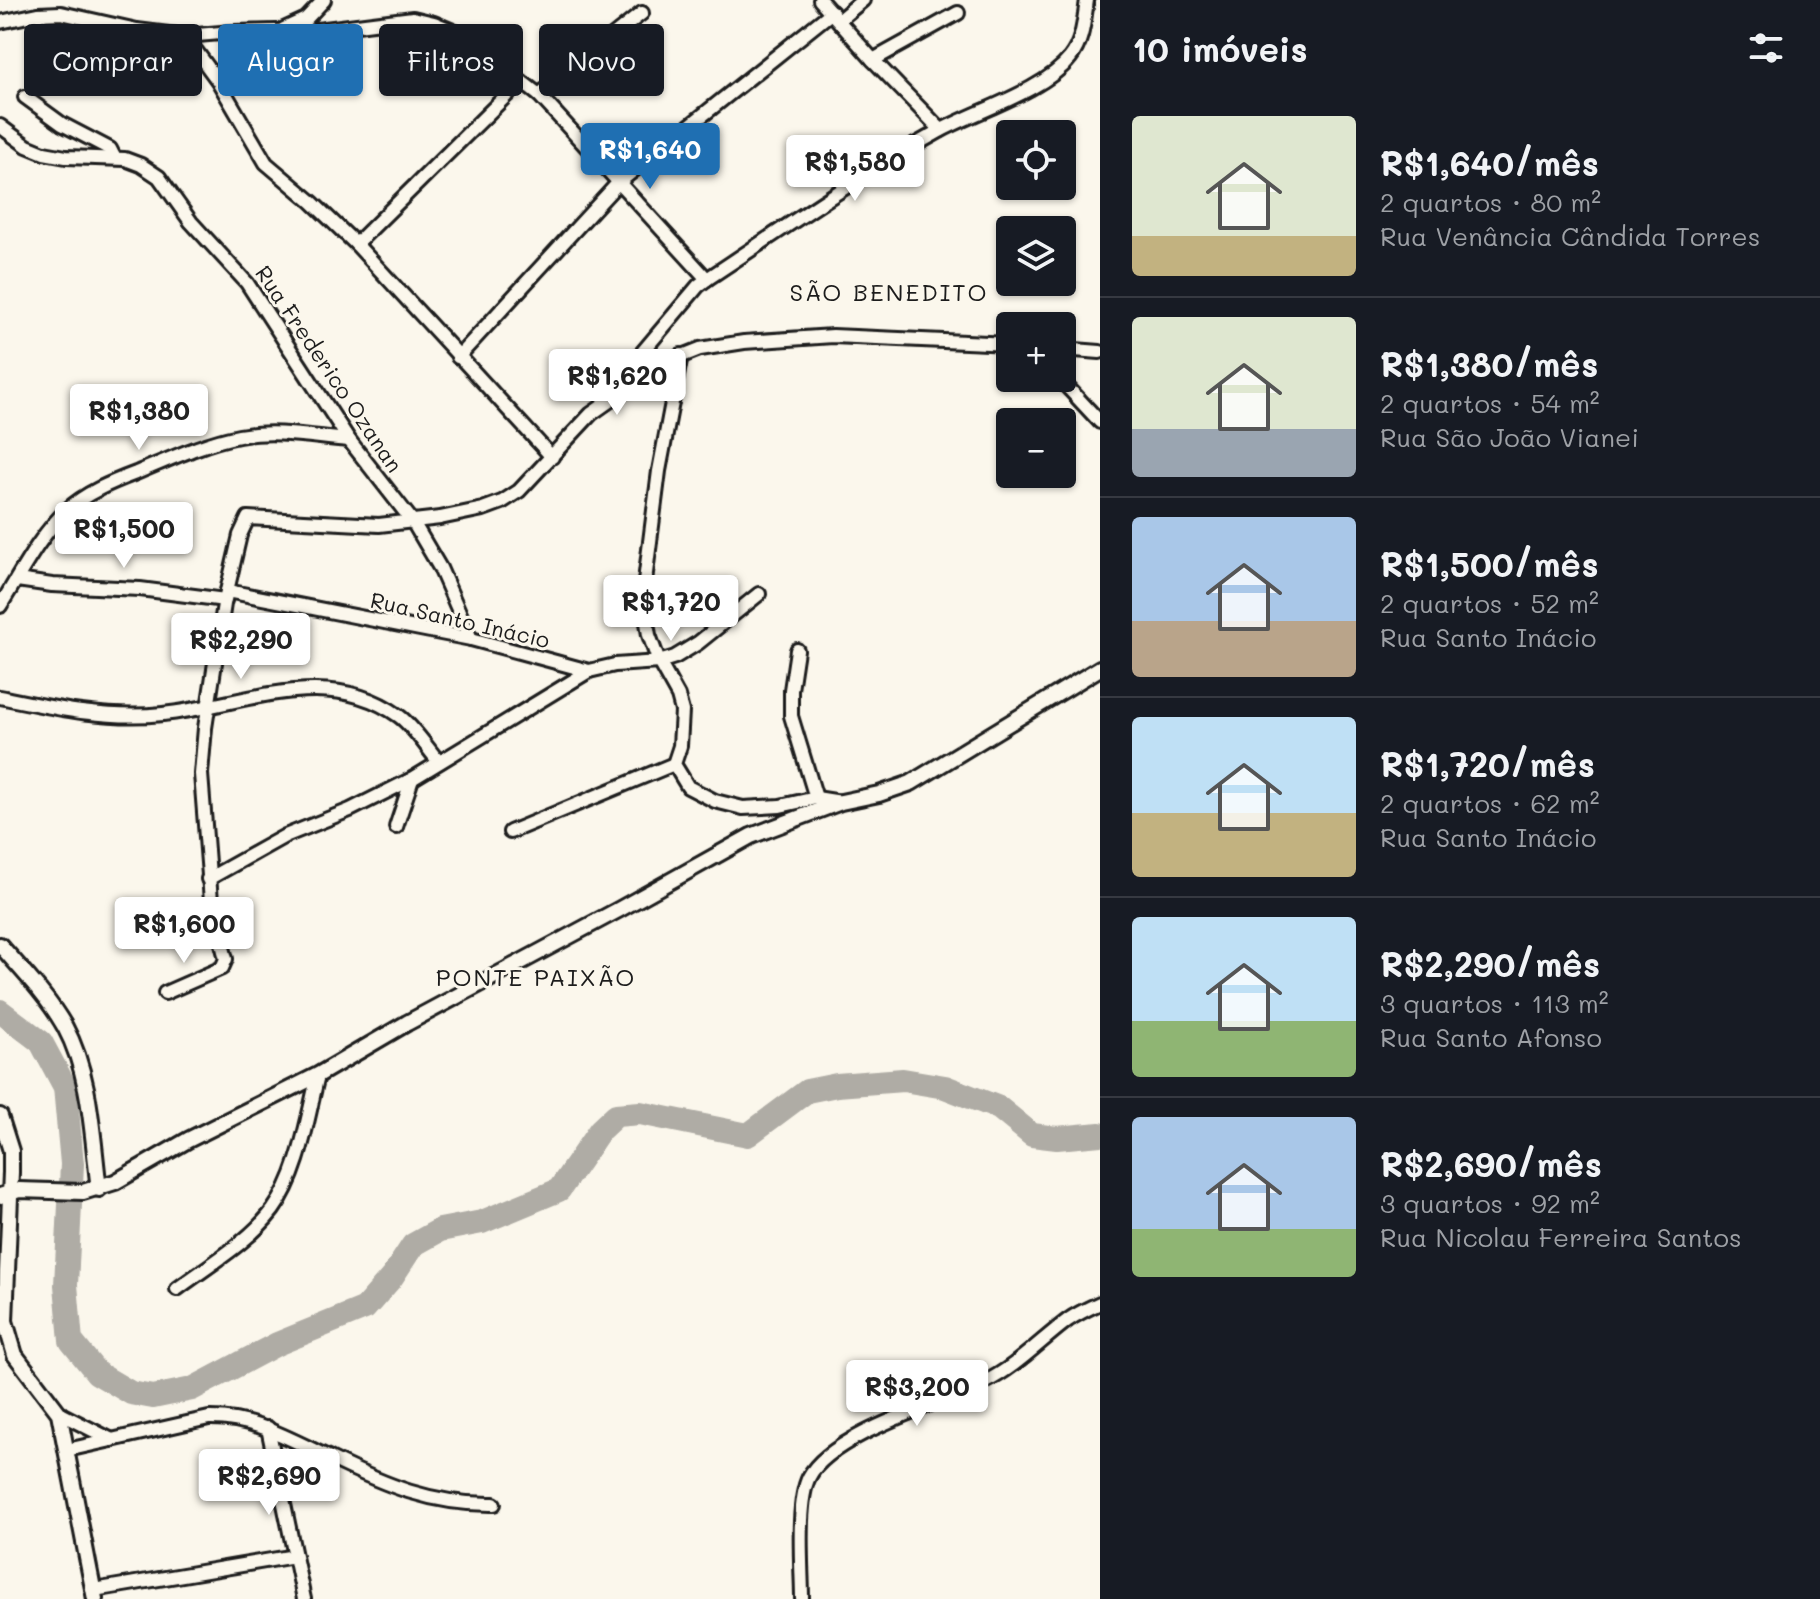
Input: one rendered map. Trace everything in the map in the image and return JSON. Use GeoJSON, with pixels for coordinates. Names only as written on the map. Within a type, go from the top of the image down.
{"type":"FeatureCollection","features":[{"type":"Feature","properties":{"kind":"street"},"geometry":{"type":"LineString","coordinates":[[295,24],[306,19],[324,0]]}},
{"type":"Feature","properties":{"kind":"street"},"geometry":{"type":"LineString","coordinates":[[820,0],[941,130]]}},
{"type":"Feature","properties":{"kind":"street"},"geometry":{"type":"LineString","coordinates":[[458,357],[618,183],[835,16],[863,0]]}},
{"type":"Feature","properties":{"kind":"street"},"geometry":{"type":"LineString","coordinates":[[165,993],[222,968],[226,959],[208,879],[201,774],[208,706],[226,596],[248,518],[379,525],[483,509],[502,502],[519,491],[552,457],[698,286],[865,174],[941,130],[1050,77],[1071,57],[1082,35],[1087,0]]}},
{"type":"Feature","properties":{"kind":"street"},"geometry":{"type":"LineString","coordinates":[[0,22],[61,13],[110,24]]}},
{"type":"Feature","properties":{"kind":"street"},"geometry":{"type":"LineString","coordinates":[[628,24],[642,13]]}},
{"type":"Feature","properties":{"kind":"street"},"geometry":{"type":"LineString","coordinates":[[873,60],[958,13]]}},
{"type":"Feature","properties":{"kind":"street"},"geometry":{"type":"LineString","coordinates":[[358,24],[395,18],[434,24]]}},
{"type":"Feature","properties":{"kind":"street"},"geometry":{"type":"LineString","coordinates":[[202,59],[266,163],[356,244],[552,457]]}},
{"type":"Feature","properties":{"kind":"street"},"geometry":{"type":"LineString","coordinates":[[523,83],[539,95]]}},
{"type":"Feature","properties":{"kind":"street"},"geometry":{"type":"LineString","coordinates":[[356,244],[506,96]]}},
{"type":"Feature","properties":{"kind":"street"},"geometry":{"type":"LineString","coordinates":[[540,96],[707,279]]}},
{"type":"Feature","properties":{"kind":"street","name":"Rua Frederico Ozanan"},"geometry":{"type":"LineString","coordinates":[[25,97],[62,124],[110,149],[114,157]]}},
{"type":"Feature","properties":{"kind":"street","name":"Rua Frederico Ozanan"},"geometry":{"type":"LineString","coordinates":[[0,126],[27,146],[44,153],[66,157],[114,157],[141,165],[159,177],[191,222],[242,276],[349,440],[413,522],[440,568],[471,639]]}},
{"type":"Feature","properties":{"kind":"street"},"geometry":{"type":"LineString","coordinates":[[591,414],[633,382],[681,355],[744,342],[833,336],[996,343]]}},
{"type":"Feature","properties":{"kind":"street"},"geometry":{"type":"LineString","coordinates":[[1076,350],[1100,352]]}},
{"type":"Feature","properties":{"kind":"street"},"geometry":{"type":"LineString","coordinates":[[510,832],[674,764],[680,746],[682,711],[649,635],[645,581],[659,471],[681,355]]}},
{"type":"Feature","properties":{"kind":"street"},"geometry":{"type":"LineString","coordinates":[[1072,392],[1100,422]]}},
{"type":"Feature","properties":{"kind":"street"},"geometry":{"type":"LineString","coordinates":[[0,606],[52,527],[67,510],[83,498],[146,468],[199,446],[241,436],[274,433],[349,440]]}},
{"type":"Feature","properties":{"kind":"street","name":"Rua Santo Inácio"},"geometry":{"type":"LineString","coordinates":[[17,580],[226,596],[471,639],[589,671],[675,657],[698,643],[759,594]]}},
{"type":"Feature","properties":{"kind":"street"},"geometry":{"type":"LineString","coordinates":[[797,650],[791,716],[816,798]]}},
{"type":"Feature","properties":{"kind":"street"},"geometry":{"type":"LineString","coordinates":[[5,1194],[26,1190],[69,1193],[99,1189],[318,1075],[407,1023],[751,836],[841,802],[911,783],[1100,668]]}},
{"type":"Feature","properties":{"kind":"street"},"geometry":{"type":"LineString","coordinates":[[208,879],[285,836],[350,810],[412,779],[589,671]]}},
{"type":"Feature","properties":{"kind":"street"},"geometry":{"type":"LineString","coordinates":[[0,697],[77,713],[124,716],[163,714],[295,690],[324,689],[352,694],[401,717],[439,762]]}},
{"type":"Feature","properties":{"kind":"street"},"geometry":{"type":"LineString","coordinates":[[674,764],[688,787],[715,801],[743,808],[780,806],[816,798],[841,802]]}},
{"type":"Feature","properties":{"kind":"street"},"geometry":{"type":"LineString","coordinates":[[396,827],[412,779]]}},
{"type":"Feature","properties":{"kind":"street"},"geometry":{"type":"LineString","coordinates":[[0,945],[64,1025],[77,1053],[99,1189]]}},
{"type":"Feature","properties":{"kind":"street"},"geometry":{"type":"LineString","coordinates":[[177,1289],[245,1238],[268,1216],[286,1188],[318,1075]]}},
{"type":"Feature","properties":{"kind":"street"},"geometry":{"type":"LineString","coordinates":[[0,1116],[11,1151],[5,1194],[5,1321],[8,1338],[25,1370],[59,1413],[112,1440]]}},
{"type":"Feature","properties":{"kind":"street"},"geometry":{"type":"LineString","coordinates":[[802,1599],[803,1497],[809,1476],[826,1459],[853,1440],[918,1408],[985,1382],[1020,1361],[1071,1318],[1100,1303]]}},
{"type":"Feature","properties":{"kind":"street"},"geometry":{"type":"LineString","coordinates":[[59,1413],[95,1594],[295,1556]]}},
{"type":"Feature","properties":{"kind":"street"},"geometry":{"type":"LineString","coordinates":[[67,1450],[209,1418],[229,1417],[268,1428],[335,1461],[413,1493],[452,1503],[494,1504]]}},
{"type":"Feature","properties":{"kind":"street"},"geometry":{"type":"LineString","coordinates":[[268,1428],[304,1599]]}},
{"type":"Feature","properties":{"kind":"waterway"},"geometry":{"type":"LineString","coordinates":[[0,1011],[41,1042],[65,1087],[72,1164],[66,1285],[71,1341],[97,1373],[131,1393],[153,1397],[192,1389],[277,1344],[365,1308],[392,1277],[413,1245],[440,1230],[482,1222],[559,1190],[600,1130],[616,1115],[640,1113],[748,1135],[807,1091],[837,1085],[903,1080],[945,1087],[999,1108],[1032,1135],[1057,1138],[1100,1134]]}},
{"type":"Feature","properties":{"kind":"district","name":"SÃO BENEDITO"},"geometry":{"type":"Point","coordinates":[889,293]}},
{"type":"Feature","properties":{"kind":"district","name":"PONTE PAIXÃO"},"geometry":{"type":"Point","coordinates":[536,978]}}]}
